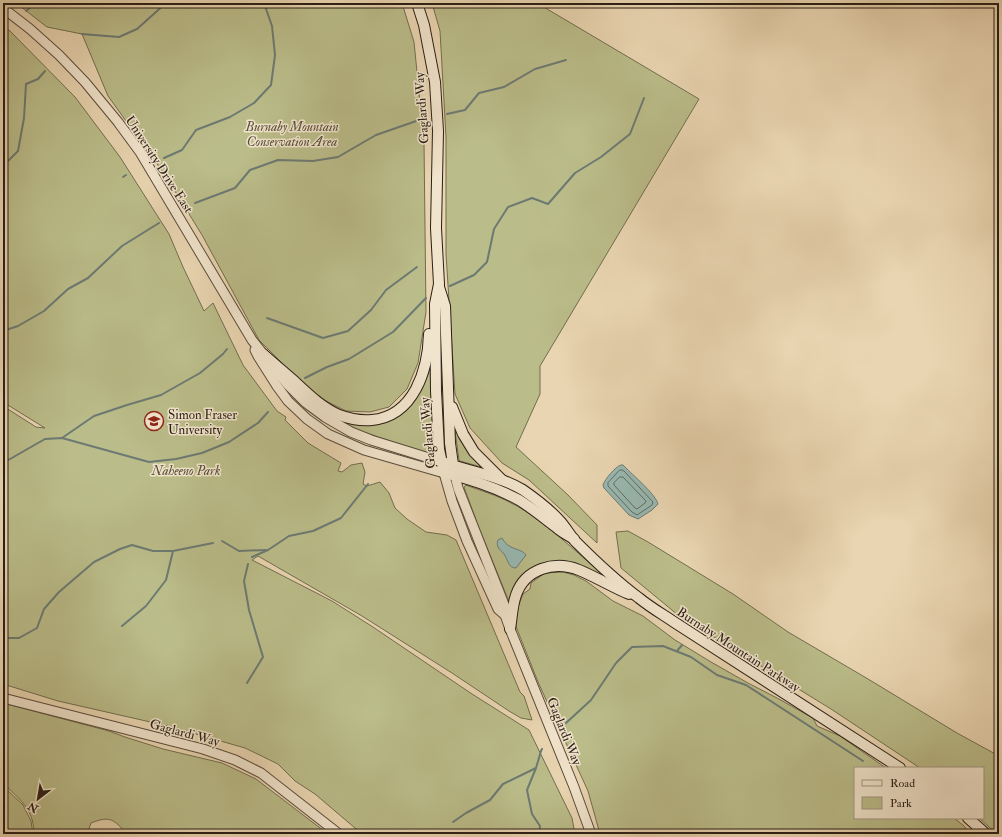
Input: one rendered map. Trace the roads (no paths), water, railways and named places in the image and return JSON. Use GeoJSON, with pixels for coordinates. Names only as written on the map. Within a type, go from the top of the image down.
{"type":"FeatureCollection","features":[{"type":"Feature","properties":{"kind":"main road","name":"Gaglardi Way"},"geometry":{"type":"LineString","coordinates":[[417,3],[424,25],[435,82],[438,131],[436,228],[439,284],[445,306],[450,443],[454,471]]}},
{"type":"Feature","properties":{"kind":"main road","name":"Gaglardi Way"},"geometry":{"type":"LineString","coordinates":[[439,284],[435,304],[436,391],[439,449],[444,473]]}},
{"type":"Feature","properties":{"kind":"main road"},"geometry":{"type":"LineString","coordinates":[[263,354],[328,409],[339,415],[352,419],[364,421],[379,419],[391,415],[401,408],[409,400],[416,389],[429,349],[429,318],[435,310]]}},
{"type":"Feature","properties":{"kind":"main road"},"geometry":{"type":"LineString","coordinates":[[449,398],[467,441],[478,456],[504,481]]}},
{"type":"Feature","properties":{"kind":"main road","name":"University Drive East"},"geometry":{"type":"LineString","coordinates":[[442,462],[454,471]]}},
{"type":"Feature","properties":{"kind":"main road","name":"Burnaby Mountain Parkway"},"geometry":{"type":"LineString","coordinates":[[454,471],[467,469],[504,481],[523,491],[546,508],[560,521],[574,539],[638,598],[898,767]]}},
{"type":"Feature","properties":{"kind":"main road","name":"University Drive East"},"geometry":{"type":"LineString","coordinates":[[444,473],[454,471]]}},
{"type":"Feature","properties":{"kind":"main road","name":"Burnaby Mountain Parkway"},"geometry":{"type":"LineString","coordinates":[[454,471],[464,477],[520,500],[556,528],[574,539]]}},
{"type":"Feature","properties":{"kind":"main road"},"geometry":{"type":"LineString","coordinates":[[510,629],[516,594],[528,577],[536,571],[546,567],[558,566],[580,570],[638,598]]}},
{"type":"Feature","properties":{"kind":"main road"},"geometry":{"type":"LineString","coordinates":[[969,819],[986,834]]}},
{"type":"Feature","properties":{"kind":"street","name":"University Drive East"},"geometry":{"type":"LineString","coordinates":[[3,8],[30,29],[59,55],[85,82],[118,122],[140,152],[252,340],[287,384],[306,403],[351,432],[371,440],[442,462]]}},
{"type":"Feature","properties":{"kind":"street","name":"University Drive East"},"geometry":{"type":"LineString","coordinates":[[252,340],[258,356],[277,386],[288,401],[306,419],[328,434],[364,450],[444,473]]}},
{"type":"Feature","properties":{"kind":"street","name":"Gaglardi Way"},"geometry":{"type":"LineString","coordinates":[[454,471],[458,488],[505,606],[505,615],[510,629],[574,787],[591,834]]}},
{"type":"Feature","properties":{"kind":"street","name":"Gaglardi Way"},"geometry":{"type":"LineString","coordinates":[[444,473],[452,501],[467,540],[498,609],[505,615]]}},
{"type":"Feature","properties":{"kind":"street","name":"Gaglardi Way"},"geometry":{"type":"LineString","coordinates":[[3,698],[203,749],[235,760],[261,773],[340,834]]}},
{"type":"Feature","properties":{"kind":"water"},"geometry":{"type":"Polygon","coordinates":[[[623,465],[644,486],[658,504],[638,519],[629,515],[604,488],[603,485],[610,474],[623,465]]]}},
{"type":"Feature","properties":{"kind":"water"},"geometry":{"type":"Polygon","coordinates":[[[502,538],[508,545],[526,555],[516,568],[511,567],[504,554],[498,548],[498,540],[502,538]]]}},
{"type":"Feature","properties":{"kind":"waterway"},"geometry":{"type":"LineString","coordinates":[[26,11],[36,3]]}},
{"type":"Feature","properties":{"kind":"waterway"},"geometry":{"type":"LineString","coordinates":[[82,34],[119,37],[137,29],[166,3]]}},
{"type":"Feature","properties":{"kind":"waterway"},"geometry":{"type":"LineString","coordinates":[[164,158],[182,150],[196,130],[230,117],[254,103],[271,85],[275,55],[272,26],[264,3]]}},
{"type":"Feature","properties":{"kind":"waterway"},"geometry":{"type":"LineString","coordinates":[[447,114],[465,110],[479,93],[504,87],[535,69],[566,60]]}},
{"type":"Feature","properties":{"kind":"waterway"},"geometry":{"type":"LineString","coordinates":[[3,166],[18,151],[24,118],[26,84],[38,79],[45,71]]}},
{"type":"Feature","properties":{"kind":"waterway"},"geometry":{"type":"LineString","coordinates":[[450,286],[474,275],[487,262],[494,229],[508,207],[532,198],[548,204],[575,173],[601,157],[630,134],[644,98]]}},
{"type":"Feature","properties":{"kind":"waterway"},"geometry":{"type":"LineString","coordinates":[[195,203],[235,188],[250,170],[278,160],[313,161],[338,157],[376,135],[422,119]]}},
{"type":"Feature","properties":{"kind":"waterway"},"geometry":{"type":"LineString","coordinates":[[3,331],[18,326],[44,311],[68,289],[88,278],[122,246],[159,223]]}},
{"type":"Feature","properties":{"kind":"waterway"},"geometry":{"type":"LineString","coordinates":[[267,318],[323,338],[348,331],[371,310],[386,290],[417,267]]}},
{"type":"Feature","properties":{"kind":"waterway"},"geometry":{"type":"LineString","coordinates":[[305,378],[327,367],[349,359],[393,332],[426,298]]}},
{"type":"Feature","properties":{"kind":"waterway"},"geometry":{"type":"LineString","coordinates":[[62,438],[94,416],[161,395],[200,373],[227,349]]}},
{"type":"Feature","properties":{"kind":"waterway"},"geometry":{"type":"LineString","coordinates":[[3,463],[45,439],[62,438],[149,462],[176,459],[202,453],[229,442],[258,423],[268,412]]}},
{"type":"Feature","properties":{"kind":"waterway"},"geometry":{"type":"LineString","coordinates":[[252,557],[268,550],[289,536],[313,531],[341,518],[368,484]]}},
{"type":"Feature","properties":{"kind":"waterway"},"geometry":{"type":"LineString","coordinates":[[222,541],[239,551],[266,550]]}},
{"type":"Feature","properties":{"kind":"waterway"},"geometry":{"type":"LineString","coordinates":[[3,638],[19,638],[37,628],[44,609],[59,592],[94,562],[120,549],[132,545],[153,551],[173,551],[213,543]]}},
{"type":"Feature","properties":{"kind":"waterway"},"geometry":{"type":"LineString","coordinates":[[122,626],[146,606],[166,580],[173,551]]}},
{"type":"Feature","properties":{"kind":"waterway"},"geometry":{"type":"LineString","coordinates":[[247,683],[263,657],[249,610],[244,581],[248,564]]}},
{"type":"Feature","properties":{"kind":"waterway"},"geometry":{"type":"LineString","coordinates":[[677,651],[682,645]]}},
{"type":"Feature","properties":{"kind":"waterway"},"geometry":{"type":"LineString","coordinates":[[566,723],[591,700],[616,663],[632,647],[663,646],[691,657],[717,675],[746,685],[863,761]]}},
{"type":"Feature","properties":{"kind":"waterway"},"geometry":{"type":"LineString","coordinates":[[539,834],[540,826],[532,814],[527,790],[542,749]]}},
{"type":"Feature","properties":{"kind":"waterway"},"geometry":{"type":"LineString","coordinates":[[453,822],[490,800],[503,784],[536,768]]}},
{"type":"Feature","properties":{"kind":"place","name":"Simon Fraser University"},"geometry":{"type":"Point","coordinates":[154,421]}},
{"type":"Feature","properties":{"kind":"park label","name":"Burnaby Mountain Conservation Area"},"geometry":{"type":"Point","coordinates":[292,134]}},
{"type":"Feature","properties":{"kind":"park label","name":"Naheeno Park"},"geometry":{"type":"Point","coordinates":[186,470]}}]}
